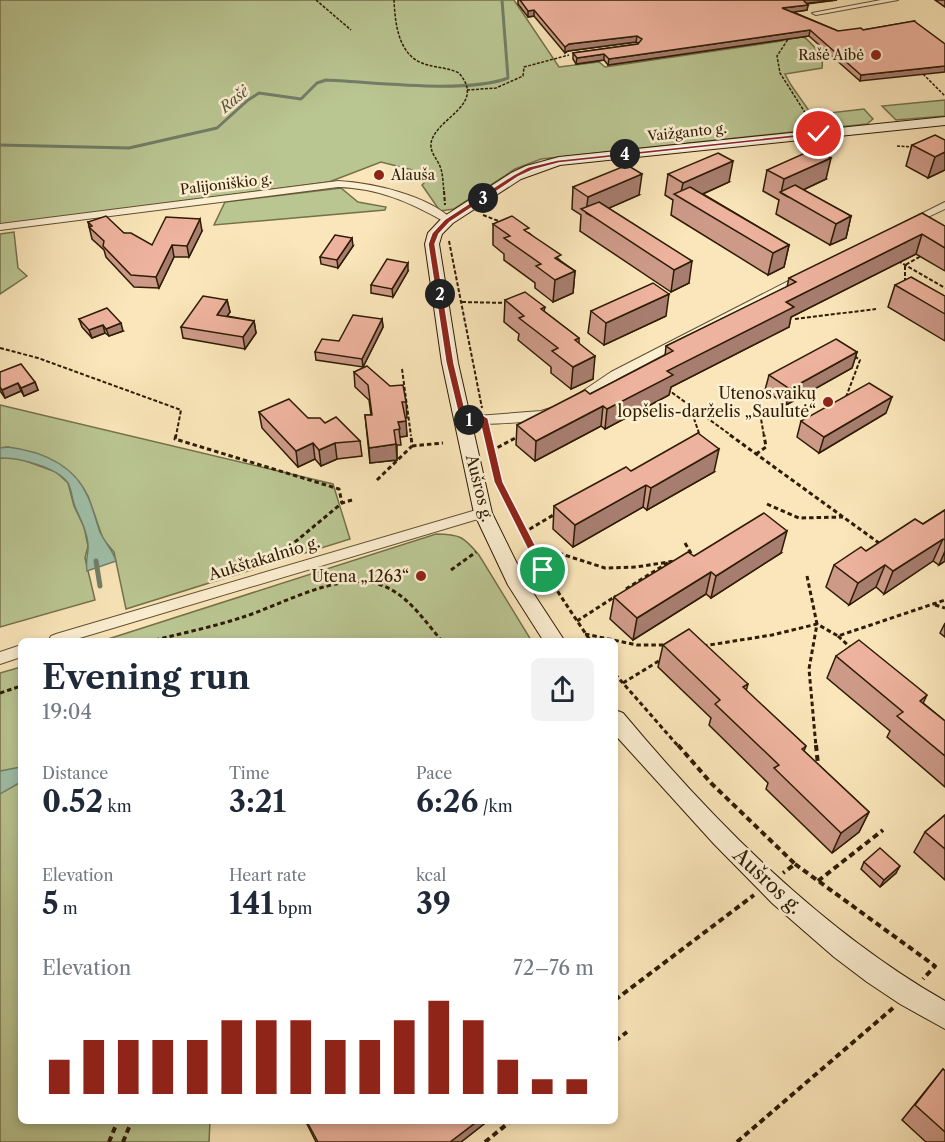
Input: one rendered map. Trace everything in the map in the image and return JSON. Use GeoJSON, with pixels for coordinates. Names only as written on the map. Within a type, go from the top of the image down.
{"type":"FeatureCollection","features":[{"type":"Feature","properties":{"kind":"street"},"geometry":{"type":"LineString","coordinates":[[816,13],[894,0]]}},
{"type":"Feature","properties":{"kind":"street","name":"Vaižganto g."},"geometry":{"type":"LineString","coordinates":[[448,220],[531,168],[559,161],[821,138],[945,121]]}},
{"type":"Feature","properties":{"kind":"street","name":"Palijoniškio g."},"geometry":{"type":"LineString","coordinates":[[0,227],[338,184],[358,184],[400,194],[448,220]]}},
{"type":"Feature","properties":{"kind":"street"},"geometry":{"type":"LineString","coordinates":[[898,228],[945,205]]}},
{"type":"Feature","properties":{"kind":"street","name":"Aušros g."},"geometry":{"type":"LineString","coordinates":[[448,220],[435,233],[432,244],[450,363],[483,513],[518,585],[553,638]]}},
{"type":"Feature","properties":{"kind":"street"},"geometry":{"type":"LineString","coordinates":[[464,421],[542,415],[562,408],[615,375],[808,273]]}},
{"type":"Feature","properties":{"kind":"street","name":"Aukštakalnio g."},"geometry":{"type":"LineString","coordinates":[[63,638],[483,513]]}},
{"type":"Feature","properties":{"kind":"street"},"geometry":{"type":"LineString","coordinates":[[0,658],[18,652]]}},
{"type":"Feature","properties":{"kind":"street","name":"Aušros g."},"geometry":{"type":"LineString","coordinates":[[618,723],[649,759],[768,884],[833,939],[907,996],[945,1016]]}},
{"type":"Feature","properties":{"kind":"path"},"geometry":{"type":"LineString","coordinates":[[316,0],[351,30]]}},
{"type":"Feature","properties":{"kind":"path"},"geometry":{"type":"LineString","coordinates":[[394,0],[395,16],[402,43],[408,53],[420,63],[452,70],[464,80],[467,90],[467,96],[455,113],[432,137],[431,150],[440,165],[448,220]]}},
{"type":"Feature","properties":{"kind":"path"},"geometry":{"type":"LineString","coordinates":[[816,13],[810,17],[808,25],[795,29],[777,56],[780,73],[830,156]]}},
{"type":"Feature","properties":{"kind":"path"},"geometry":{"type":"LineString","coordinates":[[467,90],[483,90],[514,83],[523,76],[524,67],[569,56]]}},
{"type":"Feature","properties":{"kind":"path"},"geometry":{"type":"LineString","coordinates":[[923,74],[945,96]]}},
{"type":"Feature","properties":{"kind":"path"},"geometry":{"type":"LineString","coordinates":[[897,146],[915,147]]}},
{"type":"Feature","properties":{"kind":"path"},"geometry":{"type":"LineString","coordinates":[[475,220],[492,209]]}},
{"type":"Feature","properties":{"kind":"path"},"geometry":{"type":"LineString","coordinates":[[483,215],[504,223]]}},
{"type":"Feature","properties":{"kind":"path"},"geometry":{"type":"LineString","coordinates":[[449,238],[483,418],[499,482],[543,570],[588,638]]}},
{"type":"Feature","properties":{"kind":"path"},"geometry":{"type":"LineString","coordinates":[[905,265],[930,251]]}},
{"type":"Feature","properties":{"kind":"path"},"geometry":{"type":"LineString","coordinates":[[896,259],[945,288]]}},
{"type":"Feature","properties":{"kind":"path"},"geometry":{"type":"LineString","coordinates":[[904,286],[905,265]]}},
{"type":"Feature","properties":{"kind":"path"},"geometry":{"type":"LineString","coordinates":[[462,302],[509,303]]}},
{"type":"Feature","properties":{"kind":"path"},"geometry":{"type":"LineString","coordinates":[[795,319],[876,309]]}},
{"type":"Feature","properties":{"kind":"path"},"geometry":{"type":"LineString","coordinates":[[0,348],[38,358],[181,410],[175,439],[339,489],[342,503]]}},
{"type":"Feature","properties":{"kind":"path"},"geometry":{"type":"LineString","coordinates":[[845,399],[860,360],[852,355]]}},
{"type":"Feature","properties":{"kind":"path"},"geometry":{"type":"LineString","coordinates":[[402,369],[412,446]]}},
{"type":"Feature","properties":{"kind":"path"},"geometry":{"type":"LineString","coordinates":[[662,385],[879,543]]}},
{"type":"Feature","properties":{"kind":"path"},"geometry":{"type":"LineString","coordinates":[[756,390],[766,447],[756,454]]}},
{"type":"Feature","properties":{"kind":"path"},"geometry":{"type":"LineString","coordinates":[[689,405],[701,440]]}},
{"type":"Feature","properties":{"kind":"path"},"geometry":{"type":"LineString","coordinates":[[377,480],[412,446],[442,443]]}},
{"type":"Feature","properties":{"kind":"path"},"geometry":{"type":"LineString","coordinates":[[290,547],[342,503],[352,500]]}},
{"type":"Feature","properties":{"kind":"path"},"geometry":{"type":"LineString","coordinates":[[767,504],[799,518],[844,517]]}},
{"type":"Feature","properties":{"kind":"path"},"geometry":{"type":"LineString","coordinates":[[523,532],[562,510]]}},
{"type":"Feature","properties":{"kind":"path"},"geometry":{"type":"LineString","coordinates":[[528,543],[604,568],[636,567],[681,560]]}},
{"type":"Feature","properties":{"kind":"path"},"geometry":{"type":"LineString","coordinates":[[685,543],[693,555],[687,558]]}},
{"type":"Feature","properties":{"kind":"path"},"geometry":{"type":"LineString","coordinates":[[451,570],[477,552]]}},
{"type":"Feature","properties":{"kind":"path"},"geometry":{"type":"LineString","coordinates":[[577,621],[670,561]]}},
{"type":"Feature","properties":{"kind":"path"},"geometry":{"type":"LineString","coordinates":[[807,576],[817,624],[810,669],[818,765]]}},
{"type":"Feature","properties":{"kind":"path"},"geometry":{"type":"LineString","coordinates":[[162,638],[241,617],[328,587],[358,581],[373,582],[397,593],[439,638]]}},
{"type":"Feature","properties":{"kind":"path"},"geometry":{"type":"LineString","coordinates":[[838,636],[945,600]]}},
{"type":"Feature","properties":{"kind":"path"},"geometry":{"type":"LineString","coordinates":[[934,605],[945,608]]}},
{"type":"Feature","properties":{"kind":"path"},"geometry":{"type":"LineString","coordinates":[[699,647],[772,635],[817,624],[838,636],[855,651]]}},
{"type":"Feature","properties":{"kind":"path"},"geometry":{"type":"LineString","coordinates":[[585,634],[604,638]]}},
{"type":"Feature","properties":{"kind":"path"},"geometry":{"type":"LineString","coordinates":[[618,641],[637,645],[672,645]]}},
{"type":"Feature","properties":{"kind":"path"},"geometry":{"type":"LineString","coordinates":[[623,683],[663,658]]}},
{"type":"Feature","properties":{"kind":"path"},"geometry":{"type":"LineString","coordinates":[[0,693],[18,687]]}},
{"type":"Feature","properties":{"kind":"path"},"geometry":{"type":"LineString","coordinates":[[818,881],[883,830]]}},
{"type":"Feature","properties":{"kind":"path"},"geometry":{"type":"LineString","coordinates":[[737,1142],[907,996],[935,966],[795,864]]}},
{"type":"Feature","properties":{"kind":"path"},"geometry":{"type":"LineString","coordinates":[[618,1039],[627,1032]]}},
{"type":"Feature","properties":{"kind":"path"},"geometry":{"type":"LineString","coordinates":[[109,1142],[116,1124]]}},
{"type":"Feature","properties":{"kind":"path"},"geometry":{"type":"LineString","coordinates":[[123,1142],[130,1124]]}},
{"type":"Feature","properties":{"kind":"path"},"geometry":{"type":"LineString","coordinates":[[484,1142],[507,1124]]}},
{"type":"Feature","properties":{"kind":"shaded area"},"geometry":{"type":"Polygon","coordinates":[[[0,0],[514,0],[559,67],[599,62],[605,67],[782,41],[780,38],[799,32],[819,53],[822,68],[785,74],[812,115],[864,109],[873,119],[867,124],[541,159],[515,169],[454,209],[440,211],[422,185],[432,175],[381,162],[329,182],[0,225],[0,0]]]}},
{"type":"Feature","properties":{"kind":"shaded area"},"geometry":{"type":"Polygon","coordinates":[[[945,100],[945,116],[896,120],[882,106],[945,100]]]}},
{"type":"Feature","properties":{"kind":"shaded area"},"geometry":{"type":"Polygon","coordinates":[[[341,188],[358,202],[386,207],[385,210],[214,225],[225,202],[341,188]]]}},
{"type":"Feature","properties":{"kind":"shaded area"},"geometry":{"type":"Polygon","coordinates":[[[14,232],[18,268],[27,276],[0,294],[0,234],[14,232]]]}},
{"type":"Feature","properties":{"kind":"shaded area"},"geometry":{"type":"Polygon","coordinates":[[[0,405],[333,484],[350,539],[126,609],[114,552],[103,539],[88,496],[79,482],[8,447],[0,448],[0,405]]]}},
{"type":"Feature","properties":{"kind":"shaded area"},"geometry":{"type":"Polygon","coordinates":[[[8,447],[44,456],[55,461],[74,476],[88,497],[100,532],[116,561],[87,571],[86,535],[68,483],[55,472],[36,464],[0,458],[0,448],[8,447]]]}},
{"type":"Feature","properties":{"kind":"shaded area"},"geometry":{"type":"Polygon","coordinates":[[[15,457],[56,472],[68,483],[74,506],[84,527],[88,546],[85,558],[95,600],[0,627],[0,458],[15,457]]]}},
{"type":"Feature","properties":{"kind":"shaded area"},"geometry":{"type":"Polygon","coordinates":[[[436,534],[456,536],[465,540],[474,549],[530,638],[111,638],[436,534]]]}},
{"type":"Feature","properties":{"kind":"shaded area"},"geometry":{"type":"Polygon","coordinates":[[[18,668],[18,1124],[210,1124],[209,1142],[0,1142],[0,673],[18,668]]]}},
{"type":"Feature","properties":{"kind":"shaded area"},"geometry":{"type":"Polygon","coordinates":[[[18,768],[18,784],[0,794],[0,771],[18,768]]]}},
{"type":"Feature","properties":{"kind":"building"},"geometry":{"type":"Polygon","coordinates":[[[520,0],[803,0],[808,5],[782,8],[838,31],[861,28],[863,30],[914,21],[945,44],[945,66],[861,75],[810,30],[609,59],[604,54],[577,58],[573,53],[638,44],[642,39],[637,36],[569,44],[565,47],[534,10],[528,11],[520,0]]]}},
{"type":"Feature","properties":{"kind":"building"},"geometry":{"type":"Polygon","coordinates":[[[935,135],[945,140],[945,152],[935,157],[912,145],[935,135]]]}},
{"type":"Feature","properties":{"kind":"building"},"geometry":{"type":"Polygon","coordinates":[[[814,149],[831,158],[784,179],[767,170],[814,149]]]}},
{"type":"Feature","properties":{"kind":"building"},"geometry":{"type":"Polygon","coordinates":[[[718,153],[733,161],[683,183],[668,174],[718,153]]]}},
{"type":"Feature","properties":{"kind":"building"},"geometry":{"type":"Polygon","coordinates":[[[627,165],[642,174],[588,197],[573,187],[627,165]]]}},
{"type":"Feature","properties":{"kind":"building"},"geometry":{"type":"Polygon","coordinates":[[[795,185],[851,216],[836,224],[780,192],[795,185]]]}},
{"type":"Feature","properties":{"kind":"building"},"geometry":{"type":"Polygon","coordinates":[[[690,187],[789,245],[773,253],[674,194],[690,187]]]}},
{"type":"Feature","properties":{"kind":"building"},"geometry":{"type":"Polygon","coordinates":[[[599,202],[692,261],[674,270],[581,209],[599,202]]]}},
{"type":"Feature","properties":{"kind":"building"},"geometry":{"type":"Polygon","coordinates":[[[922,213],[945,226],[945,248],[922,234],[786,302],[794,307],[667,371],[673,375],[607,409],[603,406],[536,441],[517,425],[585,390],[590,394],[673,351],[666,346],[796,282],[789,278],[922,213]]]}},
{"type":"Feature","properties":{"kind":"building"},"geometry":{"type":"Polygon","coordinates":[[[106,216],[124,233],[131,233],[152,245],[166,217],[200,219],[187,246],[172,245],[156,277],[131,275],[103,246],[104,241],[89,227],[92,226],[88,222],[106,216]]]}},
{"type":"Feature","properties":{"kind":"building"},"geometry":{"type":"Polygon","coordinates":[[[512,216],[529,228],[524,230],[561,255],[555,258],[575,271],[555,280],[536,266],[541,264],[504,238],[510,236],[493,224],[512,216]]]}},
{"type":"Feature","properties":{"kind":"building"},"geometry":{"type":"Polygon","coordinates":[[[335,235],[352,238],[337,260],[320,257],[335,235]]]}},
{"type":"Feature","properties":{"kind":"building"},"geometry":{"type":"Polygon","coordinates":[[[387,259],[408,263],[392,289],[371,285],[387,259]]]}},
{"type":"Feature","properties":{"kind":"building"},"geometry":{"type":"Polygon","coordinates":[[[911,277],[945,296],[945,314],[895,285],[911,277]]]}},
{"type":"Feature","properties":{"kind":"building"},"geometry":{"type":"Polygon","coordinates":[[[653,283],[669,294],[606,323],[591,311],[653,283]]]}},
{"type":"Feature","properties":{"kind":"building"},"geometry":{"type":"Polygon","coordinates":[[[525,292],[545,307],[541,309],[579,338],[575,340],[595,356],[573,367],[552,351],[558,348],[519,318],[524,316],[505,300],[525,292]]]}},
{"type":"Feature","properties":{"kind":"building"},"geometry":{"type":"Polygon","coordinates":[[[203,296],[227,300],[217,315],[254,321],[243,337],[181,327],[203,296]]]}},
{"type":"Feature","properties":{"kind":"building"},"geometry":{"type":"Polygon","coordinates":[[[107,308],[121,323],[106,329],[103,325],[89,330],[79,319],[107,308]]]}},
{"type":"Feature","properties":{"kind":"building"},"geometry":{"type":"Polygon","coordinates":[[[353,315],[382,319],[362,359],[315,352],[322,339],[339,341],[353,315]]]}},
{"type":"Feature","properties":{"kind":"building"},"geometry":{"type":"Polygon","coordinates":[[[836,339],[857,352],[790,389],[769,375],[836,339]]]}},
{"type":"Feature","properties":{"kind":"building"},"geometry":{"type":"Polygon","coordinates":[[[21,364],[35,382],[21,388],[18,383],[2,390],[0,372],[21,364]]]}},
{"type":"Feature","properties":{"kind":"building"},"geometry":{"type":"Polygon","coordinates":[[[367,366],[390,386],[403,385],[406,402],[402,402],[406,421],[398,422],[400,429],[394,430],[396,444],[369,448],[365,415],[372,415],[368,385],[354,372],[367,366]]]}},
{"type":"Feature","properties":{"kind":"building"},"geometry":{"type":"Polygon","coordinates":[[[869,383],[892,397],[824,437],[801,421],[869,383]]]}},
{"type":"Feature","properties":{"kind":"building"},"geometry":{"type":"Polygon","coordinates":[[[289,399],[308,418],[320,418],[325,423],[336,417],[360,441],[335,443],[319,450],[313,443],[296,451],[259,412],[289,399]]]}},
{"type":"Feature","properties":{"kind":"building"},"geometry":{"type":"Polygon","coordinates":[[[698,433],[719,449],[651,488],[646,485],[575,525],[554,506],[626,467],[631,471],[698,433]]]}},
{"type":"Feature","properties":{"kind":"building"},"geometry":{"type":"Polygon","coordinates":[[[945,510],[945,540],[943,539],[893,571],[885,565],[858,583],[834,565],[861,547],[866,551],[915,519],[923,524],[945,510]]]}},
{"type":"Feature","properties":{"kind":"building"},"geometry":{"type":"Polygon","coordinates":[[[764,513],[787,531],[716,576],[711,572],[637,618],[614,597],[688,552],[694,556],[764,513]]]}},
{"type":"Feature","properties":{"kind":"building"},"geometry":{"type":"Polygon","coordinates":[[[689,629],[748,684],[743,687],[806,746],[802,749],[869,812],[841,833],[774,768],[779,765],[715,704],[720,700],[663,645],[689,629]]]}},
{"type":"Feature","properties":{"kind":"building"},"geometry":{"type":"Polygon","coordinates":[[[859,640],[927,695],[920,701],[945,721],[945,756],[897,716],[903,712],[836,656],[859,640]]]}},
{"type":"Feature","properties":{"kind":"building"},"geometry":{"type":"Polygon","coordinates":[[[945,815],[945,849],[925,832],[945,815]]]}},
{"type":"Feature","properties":{"kind":"building"},"geometry":{"type":"Polygon","coordinates":[[[880,848],[900,866],[884,880],[864,862],[880,848]]]}},
{"type":"Feature","properties":{"kind":"building"},"geometry":{"type":"Polygon","coordinates":[[[943,1069],[945,1071],[945,1132],[915,1105],[943,1069]]]}},
{"type":"Feature","properties":{"kind":"building"},"geometry":{"type":"Polygon","coordinates":[[[308,1124],[474,1124],[450,1142],[318,1142],[308,1124]]]}},
{"type":"Feature","properties":{"kind":"waterway","name":"Rašė"},"geometry":{"type":"LineString","coordinates":[[0,145],[129,148],[217,128],[259,93],[301,99],[317,83],[326,80],[444,86],[490,83],[508,78],[502,0]]}},
{"type":"Feature","properties":{"kind":"waterway"},"geometry":{"type":"LineString","coordinates":[[96,561],[100,586]]}},
{"type":"Feature","properties":{"kind":"place","name":"Rašė Aibė"},"geometry":{"type":"Point","coordinates":[876,55]}},
{"type":"Feature","properties":{"kind":"place","name":"Alauša"},"geometry":{"type":"Point","coordinates":[379,175]}},
{"type":"Feature","properties":{"kind":"place","name":"Utenos vaikų lopšelis-darželis „Saulutė“"},"geometry":{"type":"Point","coordinates":[828,402]}},
{"type":"Feature","properties":{"kind":"place","name":"Utena „1263“"},"geometry":{"type":"Point","coordinates":[421,576]}},
{"type":"Feature","properties":{"kind":"route"},"geometry":{"type":"LineString","coordinates":[[543,570],[499,482],[483,418],[464,421],[450,363],[432,244],[435,233],[448,220],[531,168],[559,161],[819,134]]}}]}
